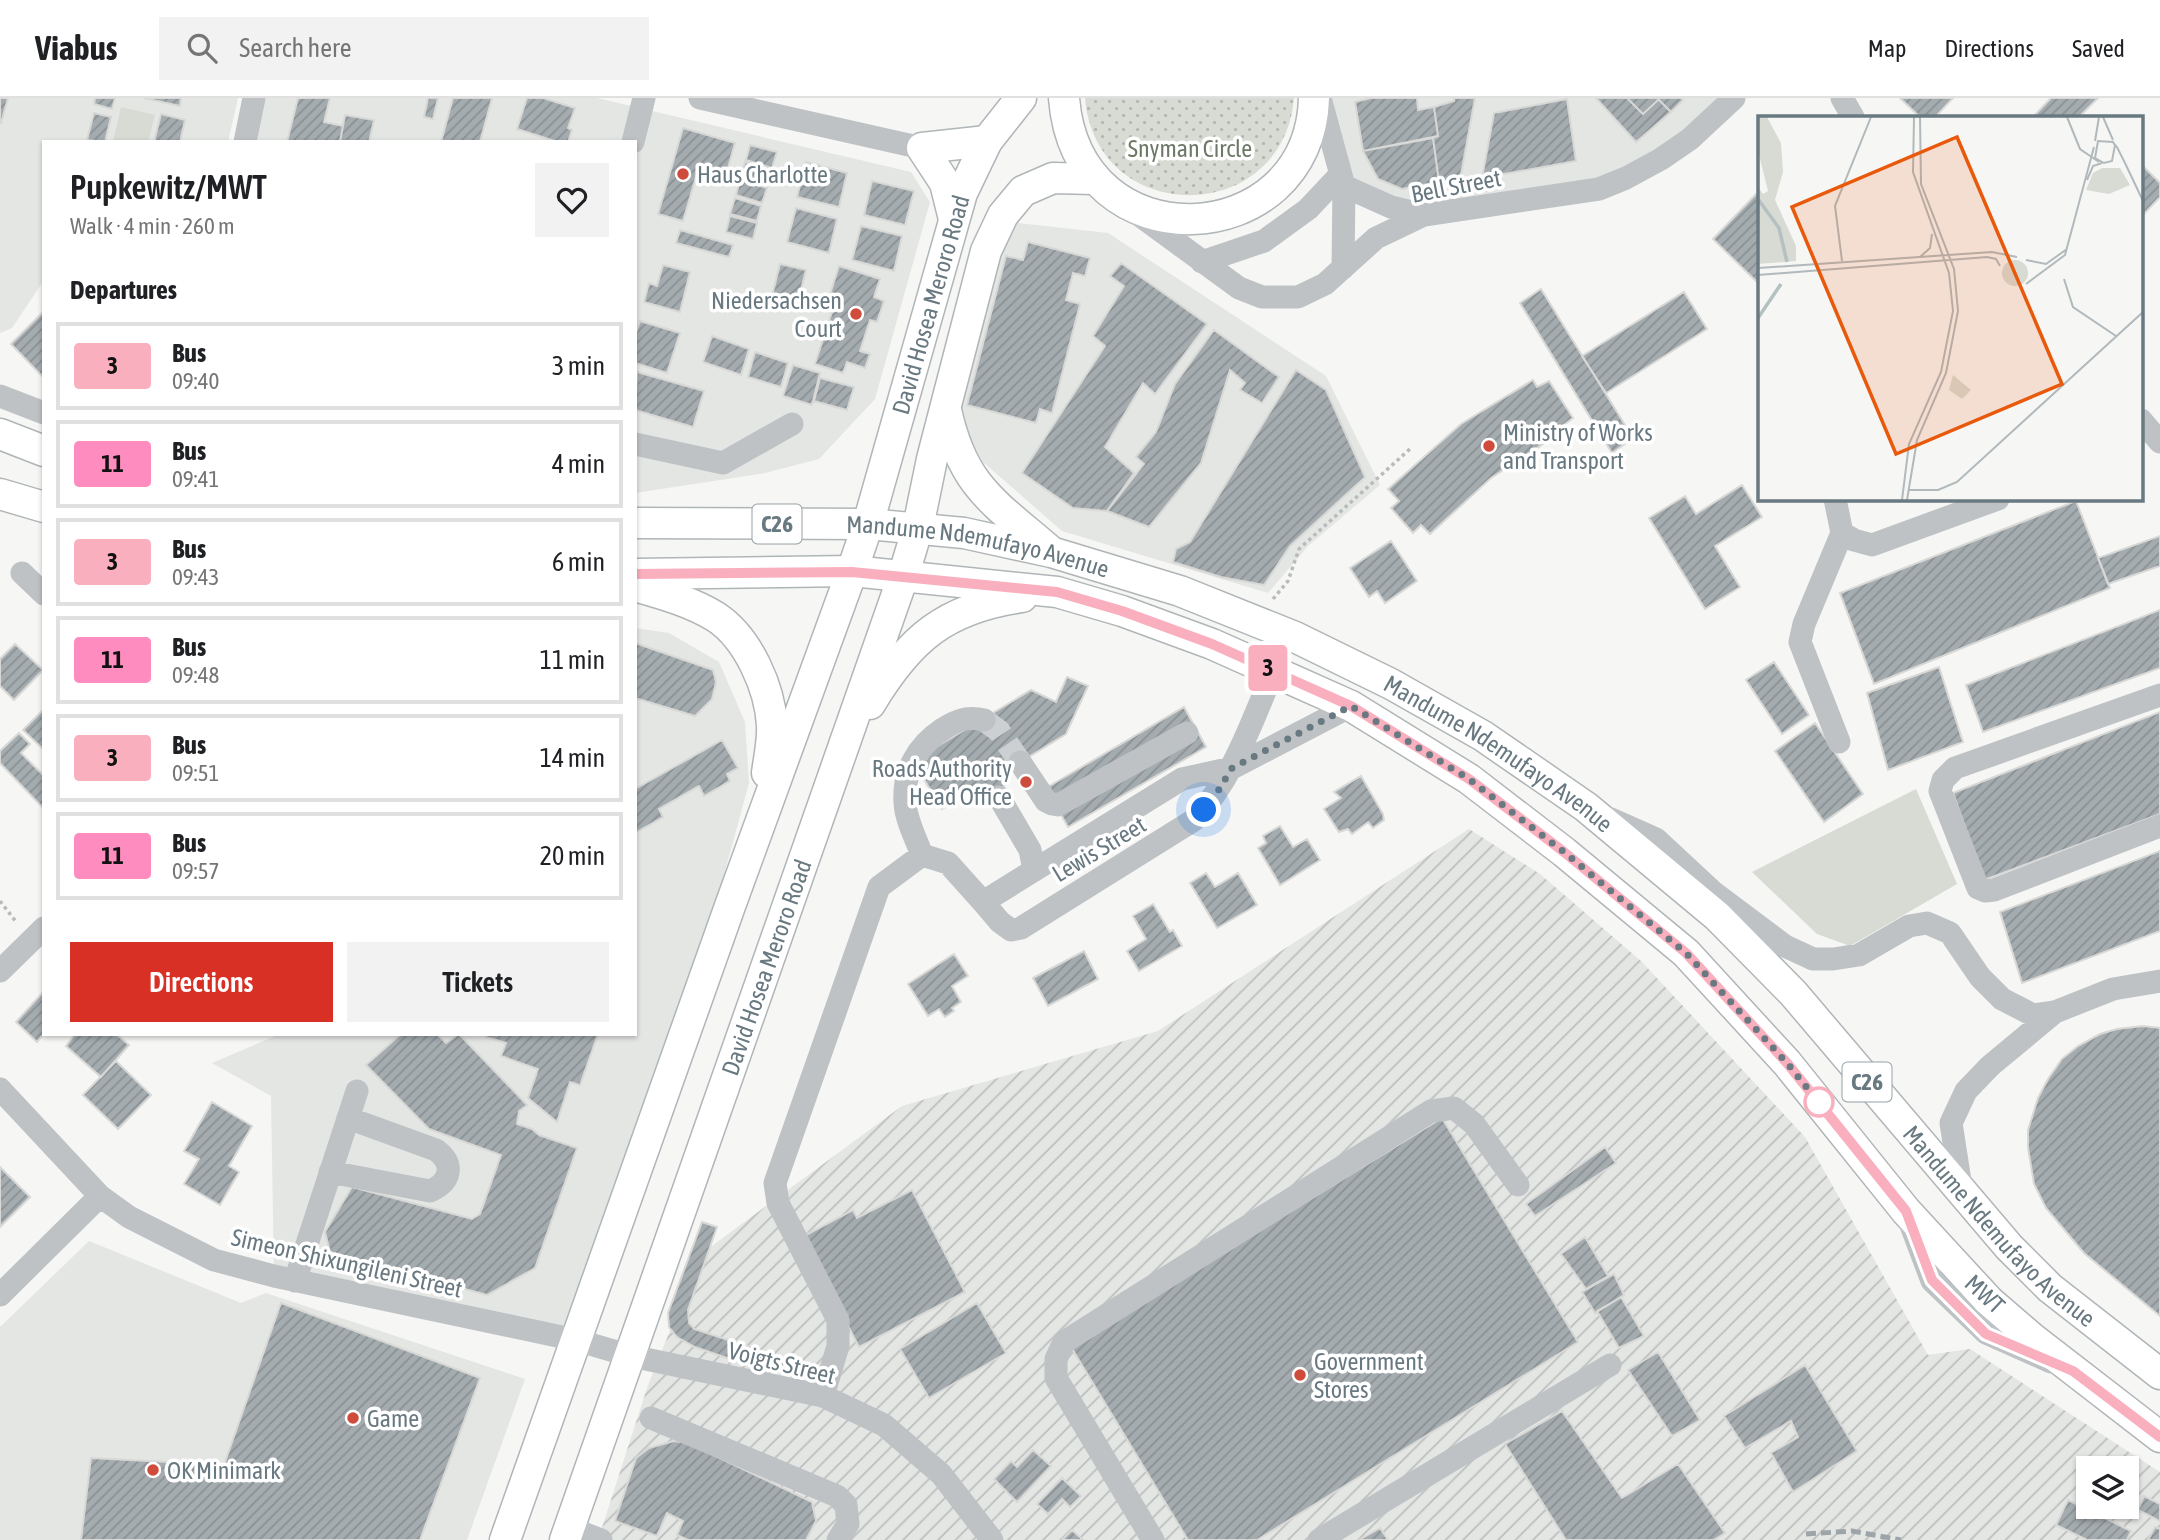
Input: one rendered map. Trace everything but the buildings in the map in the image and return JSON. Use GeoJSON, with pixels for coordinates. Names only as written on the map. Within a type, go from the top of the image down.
{"type":"FeatureCollection","features":[{"type":"Feature","properties":{"kind":"main road","name":"David Hosea Meroro Road"},"geometry":{"type":"LineString","coordinates":[[852,572],[954,219],[971,172],[986,141],[1021,98]]}},
{"type":"Feature","properties":{"kind":"main road"},"geometry":{"type":"LineString","coordinates":[[1064,98],[1066,121],[1077,152],[1095,180],[1126,204],[1164,219],[1204,220],[1242,209],[1275,187],[1300,155],[1313,117],[1314,98]]}},
{"type":"Feature","properties":{"kind":"main road"},"geometry":{"type":"LineString","coordinates":[[954,219],[945,183],[922,148],[986,141]]}},
{"type":"Feature","properties":{"kind":"main road","name":"David Hosea Meroro Road"},"geometry":{"type":"LineString","coordinates":[[568,1534],[903,577],[918,527],[945,407],[986,251],[1003,215],[1023,191],[1052,178],[1095,180]]}},
{"type":"Feature","properties":{"kind":"main road"},"geometry":{"type":"LineString","coordinates":[[945,407],[958,455],[971,478],[999,508],[1051,552]]}},
{"type":"Feature","properties":{"kind":"main road"},"geometry":{"type":"LineString","coordinates":[[0,434],[42,450]]}},
{"type":"Feature","properties":{"kind":"main road"},"geometry":{"type":"LineString","coordinates":[[0,494],[42,507]]}},
{"type":"Feature","properties":{"kind":"main road","name":"Mandume Ndemufayo Avenue"},"geometry":{"type":"LineString","coordinates":[[637,523],[868,524],[964,533],[1051,552],[1180,591],[1295,637],[1391,684],[1483,736],[1586,807],[1717,916],[1793,993],[2009,1247],[2050,1288],[2160,1374]]}},
{"type":"Feature","properties":{"kind":"main road"},"geometry":{"type":"LineString","coordinates":[[505,1540],[852,572]]}},
{"type":"Feature","properties":{"kind":"main road","name":"Mandume Ndemufayo Avenue"},"geometry":{"type":"LineString","coordinates":[[637,574],[852,572],[1057,592],[1212,644],[1351,706],[1469,779],[1564,852],[1686,953],[1787,1063],[1906,1211],[1989,1301],[2073,1371],[2160,1437]]}},
{"type":"Feature","properties":{"kind":"main road"},"geometry":{"type":"LineString","coordinates":[[637,587],[691,604],[718,618],[740,641],[757,670],[767,695],[773,726],[750,853]]}},
{"type":"Feature","properties":{"kind":"main road"},"geometry":{"type":"LineString","coordinates":[[844,747],[881,685],[913,644],[946,619],[994,601],[1057,592]]}},
{"type":"Feature","properties":{"kind":"street"},"geometry":{"type":"LineString","coordinates":[[245,140],[254,98]]}},
{"type":"Feature","properties":{"kind":"street"},"geometry":{"type":"LineString","coordinates":[[634,140],[644,98]]}},
{"type":"Feature","properties":{"kind":"street"},"geometry":{"type":"LineString","coordinates":[[700,98],[922,148]]}},
{"type":"Feature","properties":{"kind":"street"},"geometry":{"type":"LineString","coordinates":[[1320,98],[1342,180],[1343,268]]}},
{"type":"Feature","properties":{"kind":"street","name":"Bell Street"},"geometry":{"type":"LineString","coordinates":[[1126,204],[1239,288],[1262,297],[1298,296],[1325,284],[1376,238],[1424,215],[1599,189],[1626,178],[1690,139],[1734,98]]}},
{"type":"Feature","properties":{"kind":"street"},"geometry":{"type":"LineString","coordinates":[[1842,98],[1852,116]]}},
{"type":"Feature","properties":{"kind":"street"},"geometry":{"type":"LineString","coordinates":[[1342,180],[1391,207],[1424,215]]}},
{"type":"Feature","properties":{"kind":"street"},"geometry":{"type":"LineString","coordinates":[[1202,262],[1264,242],[1342,180]]}},
{"type":"Feature","properties":{"kind":"street"},"geometry":{"type":"LineString","coordinates":[[0,396],[42,412]]}},
{"type":"Feature","properties":{"kind":"street"},"geometry":{"type":"LineString","coordinates":[[2142,421],[2160,440]]}},
{"type":"Feature","properties":{"kind":"street"},"geometry":{"type":"LineString","coordinates":[[637,444],[723,463],[792,424]]}},
{"type":"Feature","properties":{"kind":"street"},"geometry":{"type":"LineString","coordinates":[[1835,500],[1842,533],[1804,624],[1800,642],[1839,742]]}},
{"type":"Feature","properties":{"kind":"street"},"geometry":{"type":"LineString","coordinates":[[1842,533],[1872,545],[1995,500]]}},
{"type":"Feature","properties":{"kind":"street"},"geometry":{"type":"LineString","coordinates":[[22,573],[42,592]]}},
{"type":"Feature","properties":{"kind":"street","name":"Lewis Street"},"geometry":{"type":"LineString","coordinates":[[983,902],[1010,930],[1021,928],[1194,820],[1213,799],[1232,768],[1274,670]]}},
{"type":"Feature","properties":{"kind":"street"},"geometry":{"type":"LineString","coordinates":[[2160,695],[1955,768],[1943,780],[1940,791],[1978,888],[1985,891],[1994,890],[2160,826]]}},
{"type":"Feature","properties":{"kind":"street"},"geometry":{"type":"LineString","coordinates":[[922,855],[948,863],[983,902],[1182,779],[1232,768],[1351,706]]}},
{"type":"Feature","properties":{"kind":"street"},"geometry":{"type":"LineString","coordinates":[[922,855],[905,805],[906,782],[912,759],[928,739],[954,722],[971,717],[984,720]]}},
{"type":"Feature","properties":{"kind":"street"},"geometry":{"type":"LineString","coordinates":[[1020,762],[1040,793],[1052,804],[1059,805],[1187,733]]}},
{"type":"Feature","properties":{"kind":"street"},"geometry":{"type":"LineString","coordinates":[[999,797],[1027,842],[1034,870]]}},
{"type":"Feature","properties":{"kind":"street"},"geometry":{"type":"LineString","coordinates":[[1586,807],[1656,839],[1713,892],[1785,946],[1813,958],[1833,959],[1858,955],[1909,926],[1927,923],[1950,933],[1980,977],[2002,999],[2033,1015],[2056,1012],[2113,989],[2160,981]]}},
{"type":"Feature","properties":{"kind":"street"},"geometry":{"type":"LineString","coordinates":[[824,1396],[838,1346],[838,1320],[778,1203],[775,1183],[880,887],[922,855]]}},
{"type":"Feature","properties":{"kind":"street"},"geometry":{"type":"LineString","coordinates":[[0,971],[42,930]]}},
{"type":"Feature","properties":{"kind":"street"},"geometry":{"type":"LineString","coordinates":[[1962,1194],[1951,1123],[1966,1091],[1990,1066],[2056,1012]]}},
{"type":"Feature","properties":{"kind":"street","name":"Simeon Shixungileni Street"},"geometry":{"type":"LineString","coordinates":[[0,1089],[100,1196],[130,1217],[214,1259],[295,1281],[576,1340]]}},
{"type":"Feature","properties":{"kind":"street"},"geometry":{"type":"LineString","coordinates":[[295,1281],[357,1091]]}},
{"type":"Feature","properties":{"kind":"street"},"geometry":{"type":"LineString","coordinates":[[1153,1540],[1056,1378],[1056,1359],[1065,1342],[1431,1111],[1454,1108],[1474,1124],[1518,1185]]}},
{"type":"Feature","properties":{"kind":"street"},"geometry":{"type":"LineString","coordinates":[[330,1172],[430,1191],[439,1187],[447,1177],[449,1168],[445,1157],[436,1150],[348,1118]]}},
{"type":"Feature","properties":{"kind":"street"},"geometry":{"type":"LineString","coordinates":[[0,1295],[100,1196]]}},
{"type":"Feature","properties":{"kind":"street"},"geometry":{"type":"LineString","coordinates":[[576,1340],[631,1356]]}},
{"type":"Feature","properties":{"kind":"street","name":"Voigts Street"},"geometry":{"type":"LineString","coordinates":[[631,1356],[824,1396],[884,1425],[941,1474],[992,1540]]}},
{"type":"Feature","properties":{"kind":"street"},"geometry":{"type":"LineString","coordinates":[[1319,1540],[1610,1365]]}},
{"type":"Feature","properties":{"kind":"street"},"geometry":{"type":"LineString","coordinates":[[650,1418],[837,1496],[846,1505],[848,1524],[838,1540]]}},
{"type":"Feature","properties":{"kind":"street"},"geometry":{"type":"LineString","coordinates":[[568,1534],[601,1540]]}},
{"type":"Feature","properties":{"kind":"path"},"geometry":{"type":"LineString","coordinates":[[1273,599],[1288,581],[1298,549],[1411,448]]}},
{"type":"Feature","properties":{"kind":"path"},"geometry":{"type":"LineString","coordinates":[[0,901],[20,927]]}},
{"type":"Feature","properties":{"kind":"shaded area"},"geometry":{"type":"Polygon","coordinates":[[[0,98],[238,98],[228,140],[42,140],[42,283],[12,328],[0,333],[0,98]]]}},
{"type":"Feature","properties":{"kind":"shaded area"},"geometry":{"type":"Polygon","coordinates":[[[251,98],[597,98],[911,172],[930,202],[875,399],[819,459],[765,473],[637,493],[637,140],[240,140],[251,98]]]}},
{"type":"Feature","properties":{"kind":"shaded area"},"geometry":{"type":"Polygon","coordinates":[[[1327,98],[1736,98],[1599,189],[1424,215],[1344,186],[1327,98]]]}},
{"type":"Feature","properties":{"kind":"shaded area"},"geometry":{"type":"Polygon","coordinates":[[[1009,222],[1108,233],[1326,376],[1380,485],[1308,546],[1268,593],[1062,531],[983,462],[955,410],[1009,222]]]}},
{"type":"Feature","properties":{"kind":"shaded area"},"geometry":{"type":"Polygon","coordinates":[[[637,628],[669,633],[719,662],[745,722],[749,783],[711,923],[576,1340],[274,1276],[271,1096],[212,1063],[275,1036],[637,1036],[637,628]]]}},
{"type":"Feature","properties":{"kind":"shaded area"},"geometry":{"type":"Polygon","coordinates":[[[1469,829],[1540,874],[1641,961],[1805,1137],[1928,1355],[1970,1349],[2135,1456],[2076,1456],[2076,1519],[2139,1519],[2139,1458],[2160,1472],[2160,1540],[598,1540],[648,1385],[701,1254],[902,1106],[1158,1031],[1469,829]]]}},
{"type":"Feature","properties":{"kind":"shaded area"},"geometry":{"type":"Polygon","coordinates":[[[89,1241],[241,1303],[266,1293],[525,1379],[467,1540],[0,1540],[0,1327],[89,1241]]]}},
{"type":"Feature","properties":{"kind":"green space","name":"Snyman Circle"},"geometry":{"type":"Polygon","coordinates":[[[1085,98],[1294,98],[1282,140],[1258,171],[1226,189],[1190,195],[1153,189],[1121,171],[1097,141],[1085,98]]]}},
{"type":"Feature","properties":{"kind":"green space"},"geometry":{"type":"Polygon","coordinates":[[[121,107],[155,115],[149,140],[113,140],[121,107]]]}},
{"type":"Feature","properties":{"kind":"green space"},"geometry":{"type":"Polygon","coordinates":[[[1916,789],[1957,884],[1850,946],[1817,934],[1752,872],[1916,789]]]}},
{"type":"Feature","properties":{"kind":"tunnel"},"geometry":{"type":"LineString","coordinates":[[984,720],[999,731],[1020,762]]}},
{"type":"Feature","properties":{"kind":"railway"},"geometry":{"type":"LineString","coordinates":[[1806,1534],[1852,1531],[1901,1540]]}},
{"type":"Feature","properties":{"kind":"bus line","name":"3"},"geometry":{"type":"LineString","coordinates":[[637,574],[852,572],[1057,592],[1122,611],[1212,644],[1351,706],[1469,779],[1564,852],[1686,953],[1787,1063],[1906,1211],[1932,1280],[1986,1334],[2073,1371],[2160,1437]]}},
{"type":"Feature","properties":{"kind":"place","name":"Haus Charlotte"},"geometry":{"type":"Point","coordinates":[683,174]}},
{"type":"Feature","properties":{"kind":"place","name":"Niedersachsen Court"},"geometry":{"type":"Point","coordinates":[856,314]}},
{"type":"Feature","properties":{"kind":"place","name":"Ministry of Works and Transport"},"geometry":{"type":"Point","coordinates":[1489,446]}},
{"type":"Feature","properties":{"kind":"place","name":"Roads Authority Head Office"},"geometry":{"type":"Point","coordinates":[1026,782]}},
{"type":"Feature","properties":{"kind":"place","name":"Government Stores"},"geometry":{"type":"Point","coordinates":[1300,1375]}},
{"type":"Feature","properties":{"kind":"place","name":"Game"},"geometry":{"type":"Point","coordinates":[353,1418]}},
{"type":"Feature","properties":{"kind":"place","name":"OK Minimark"},"geometry":{"type":"Point","coordinates":[153,1470]}},
{"type":"Feature","properties":{"kind":"route"},"geometry":{"type":"LineString","coordinates":[[1204,810],[1232,768],[1351,706],[1469,779],[1564,852],[1686,953],[1787,1063],[1821,1105],[1819,1102]]}}]}
